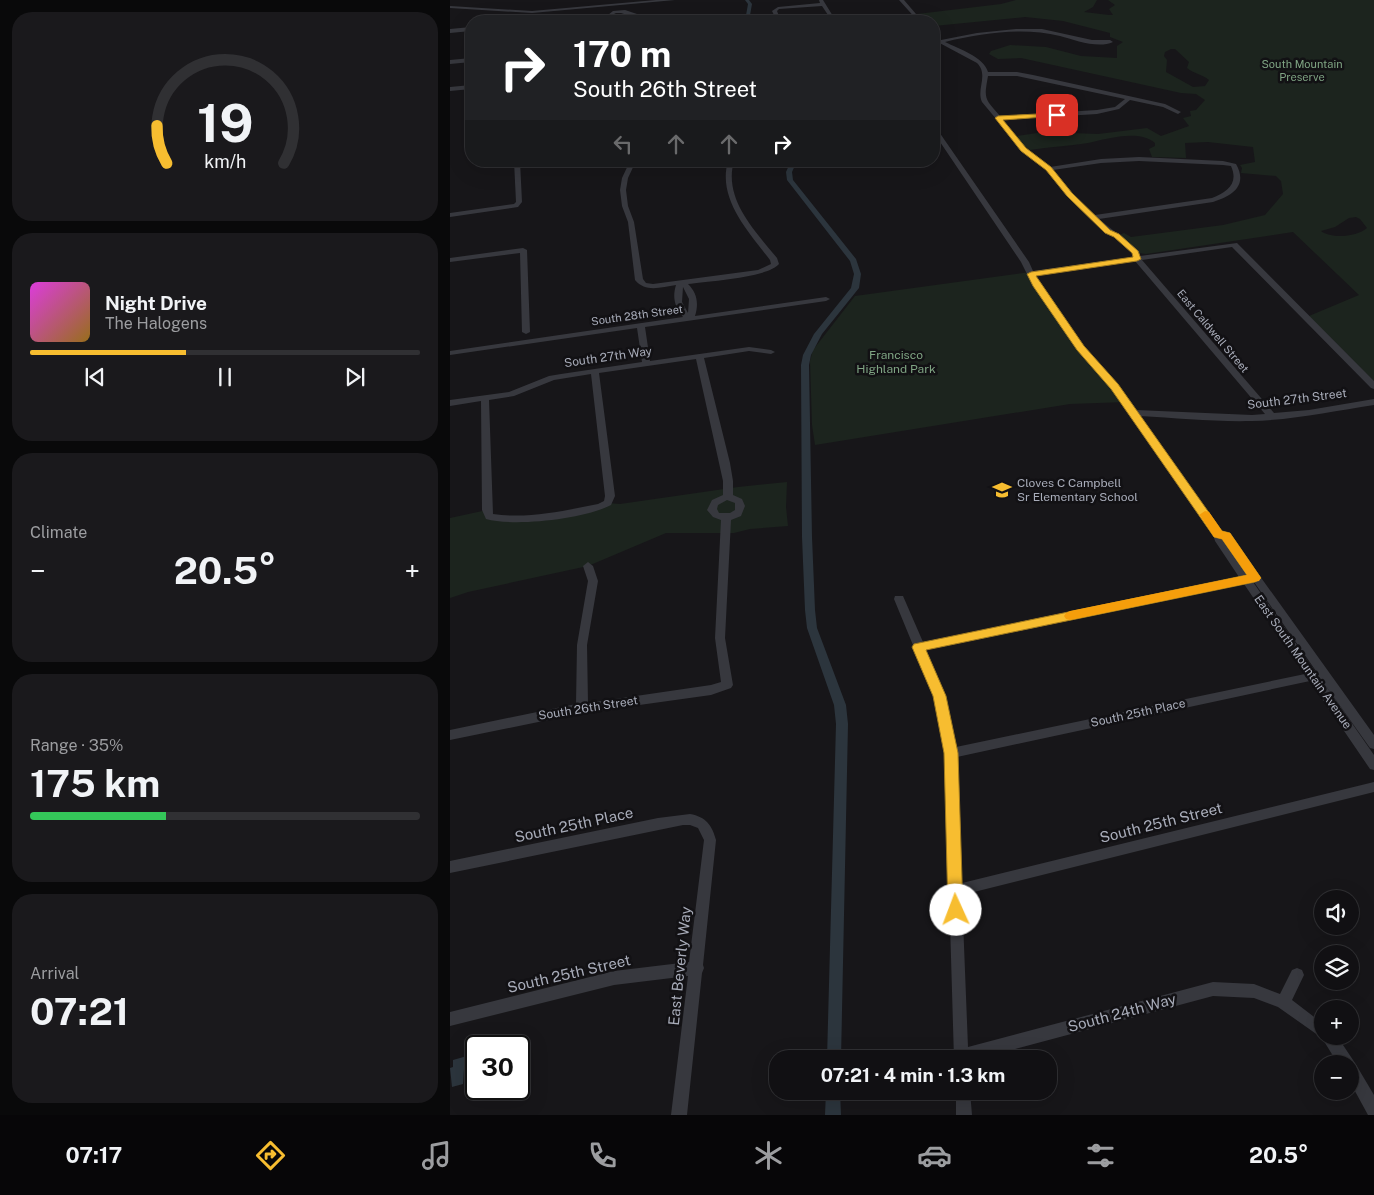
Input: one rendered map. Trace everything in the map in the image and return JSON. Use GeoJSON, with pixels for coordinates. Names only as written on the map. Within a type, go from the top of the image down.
{"type":"FeatureCollection","features":[{"type":"Feature","properties":{"kind":"street"},"geometry":{"type":"LineString","coordinates":[[450,6],[516,12],[673,0]]}},
{"type":"Feature","properties":{"kind":"street"},"geometry":{"type":"LineString","coordinates":[[902,0],[915,15]]}},
{"type":"Feature","properties":{"kind":"street"},"geometry":{"type":"LineString","coordinates":[[776,15],[774,11],[778,8],[822,2],[830,15]]}},
{"type":"Feature","properties":{"kind":"street"},"geometry":{"type":"LineString","coordinates":[[617,5],[626,15]]}},
{"type":"Feature","properties":{"kind":"street"},"geometry":{"type":"LineString","coordinates":[[617,5],[610,15],[626,15]]}},
{"type":"Feature","properties":{"kind":"street"},"geometry":{"type":"LineString","coordinates":[[450,31],[465,30]]}},
{"type":"Feature","properties":{"kind":"street"},"geometry":{"type":"LineString","coordinates":[[940,39],[1028,30],[1052,33],[1091,42],[1110,42]]}},
{"type":"Feature","properties":{"kind":"street"},"geometry":{"type":"LineString","coordinates":[[940,42],[976,60],[984,68],[986,74],[1033,76],[1165,106],[1178,112]]}},
{"type":"Feature","properties":{"kind":"street"},"geometry":{"type":"LineString","coordinates":[[450,62],[465,61]]}},
{"type":"Feature","properties":{"kind":"street","name":"East Caldwell Street"},"geometry":{"type":"LineString","coordinates":[[986,74],[982,95],[984,101],[1017,142],[1049,169],[1070,195],[1095,217],[1117,240],[1127,254],[1137,259],[1272,417]]}},
{"type":"Feature","properties":{"kind":"street"},"geometry":{"type":"LineString","coordinates":[[450,89],[465,88]]}},
{"type":"Feature","properties":{"kind":"street"},"geometry":{"type":"LineString","coordinates":[[998,118],[1097,112],[1117,108],[1128,98]]}},
{"type":"Feature","properties":{"kind":"street","name":"East South Mountain Avenue"},"geometry":{"type":"LineString","coordinates":[[940,138],[1025,262],[1037,286],[1080,348],[1107,377],[1134,413],[1218,534],[1218,539],[1251,579],[1318,676],[1374,765]]}},
{"type":"Feature","properties":{"kind":"street"},"geometry":{"type":"LineString","coordinates":[[1049,169],[1101,161],[1139,159],[1234,165],[1237,170],[1238,181],[1233,191],[1213,200],[1095,217]]}},
{"type":"Feature","properties":{"kind":"street"},"geometry":{"type":"LineString","coordinates":[[450,215],[516,206],[519,202],[517,167]]}},
{"type":"Feature","properties":{"kind":"street"},"geometry":{"type":"LineString","coordinates":[[630,167],[625,178],[623,190],[625,206],[631,222],[639,280],[644,285],[653,286],[760,272],[772,267],[774,264],[774,260],[731,197],[726,178],[729,167]]}},
{"type":"Feature","properties":{"kind":"street"},"geometry":{"type":"LineString","coordinates":[[1031,274],[1234,245],[1374,386]]}},
{"type":"Feature","properties":{"kind":"street"},"geometry":{"type":"LineString","coordinates":[[450,260],[523,250],[526,332]]}},
{"type":"Feature","properties":{"kind":"street"},"geometry":{"type":"LineString","coordinates":[[681,282],[688,287],[694,299],[693,312],[689,319],[677,302],[677,290],[681,282]]}},
{"type":"Feature","properties":{"kind":"street"},"geometry":{"type":"LineString","coordinates":[[677,302],[694,299]]}},
{"type":"Feature","properties":{"kind":"street","name":"South 28th Street"},"geometry":{"type":"LineString","coordinates":[[450,352],[826,299]]}},
{"type":"Feature","properties":{"kind":"street"},"geometry":{"type":"LineString","coordinates":[[641,326],[646,364]]}},
{"type":"Feature","properties":{"kind":"street","name":"South 27th Way"},"geometry":{"type":"LineString","coordinates":[[450,403],[511,394],[552,378],[595,371],[749,349],[772,352]]}},
{"type":"Feature","properties":{"kind":"street"},"geometry":{"type":"LineString","coordinates":[[699,356],[725,463],[728,497]]}},
{"type":"Feature","properties":{"kind":"street"},"geometry":{"type":"LineString","coordinates":[[485,399],[487,510],[489,517],[498,519],[540,518],[600,507],[608,503],[610,496],[595,371]]}},
{"type":"Feature","properties":{"kind":"street","name":"South 27th Street"},"geometry":{"type":"LineString","coordinates":[[1134,413],[1252,418],[1272,417],[1374,402]]}},
{"type":"Feature","properties":{"kind":"street"},"geometry":{"type":"LineString","coordinates":[[728,497],[739,501],[741,508],[737,514],[726,518],[716,515],[712,507],[719,500],[728,497]]}},
{"type":"Feature","properties":{"kind":"street","name":"South 26th Street"},"geometry":{"type":"LineString","coordinates":[[450,735],[582,708],[711,690],[727,686],[720,638],[726,518]]}},
{"type":"Feature","properties":{"kind":"street"},"geometry":{"type":"LineString","coordinates":[[582,708],[582,645],[593,581],[588,566]]}},
{"type":"Feature","properties":{"kind":"street"},"geometry":{"type":"LineString","coordinates":[[918,647],[1251,579]]}},
{"type":"Feature","properties":{"kind":"street"},"geometry":{"type":"LineString","coordinates":[[899,599],[940,696],[951,753],[961,1050]]}},
{"type":"Feature","properties":{"kind":"street","name":"East South Mountain Avenue"},"geometry":{"type":"LineString","coordinates":[[1318,676],[1374,744]]}},
{"type":"Feature","properties":{"kind":"street","name":"South 25th Place"},"geometry":{"type":"LineString","coordinates":[[951,753],[1318,676]]}},
{"type":"Feature","properties":{"kind":"street","name":"South 25th Street"},"geometry":{"type":"LineString","coordinates":[[955,891],[1374,787]]}},
{"type":"Feature","properties":{"kind":"street","name":"South 25th Place"},"geometry":{"type":"LineString","coordinates":[[450,867],[658,824],[686,820],[697,820],[704,823]]}},
{"type":"Feature","properties":{"kind":"street","name":"East Beverly Way"},"geometry":{"type":"LineString","coordinates":[[679,1115],[710,840],[708,829],[704,823]]}},
{"type":"Feature","properties":{"kind":"street","name":"South 25th Street"},"geometry":{"type":"LineString","coordinates":[[450,1019],[614,978],[697,968]]}},
{"type":"Feature","properties":{"kind":"street"},"geometry":{"type":"LineString","coordinates":[[1283,1002],[1297,975]]}},
{"type":"Feature","properties":{"kind":"street","name":"South 24th Way"},"geometry":{"type":"LineString","coordinates":[[987,1050],[1213,989],[1254,991],[1283,1002],[1314,1025]]}},
{"type":"Feature","properties":{"kind":"street"},"geometry":{"type":"LineString","coordinates":[[1359,1084],[1374,1110]]}},
{"type":"Feature","properties":{"kind":"street"},"geometry":{"type":"LineString","coordinates":[[963,1100],[964,1115]]}},
{"type":"Feature","properties":{"kind":"green space","name":"South Mountain Preserve"},"geometry":{"type":"Polygon","coordinates":[[[1016,0],[1097,0],[1093,7],[1084,12],[1113,15],[1109,9],[1115,5],[1108,0],[1374,0],[1374,381],[1309,316],[1359,295],[1293,232],[1146,254],[1139,253],[1119,235],[1124,233],[1131,237],[1223,225],[1265,215],[1283,194],[1281,181],[1276,176],[1241,173],[1242,168],[1240,165],[1255,162],[1253,147],[1208,142],[1185,143],[1186,158],[1152,157],[1149,149],[1155,146],[1155,143],[1140,137],[1122,136],[1088,143],[1030,150],[1021,143],[1017,136],[1044,132],[1098,134],[1147,128],[1161,136],[1189,126],[1183,118],[1191,116],[1190,111],[1196,110],[1205,100],[1196,94],[1181,93],[1021,58],[998,59],[989,54],[991,51],[1010,45],[1046,47],[1081,56],[1117,58],[1117,46],[1123,42],[1110,37],[1110,33],[1063,21],[1025,17],[940,25],[940,15],[917,14],[1001,4],[1016,0]],[[1175,49],[1165,52],[1164,56],[1167,60],[1166,72],[1193,87],[1205,86],[1209,80],[1187,68],[1189,62],[1175,49]],[[1356,217],[1349,218],[1335,227],[1321,231],[1325,234],[1337,236],[1351,235],[1367,228],[1356,217]]]}},
{"type":"Feature","properties":{"kind":"green space","name":"Francisco Highland Park"},"geometry":{"type":"Polygon","coordinates":[[[1030,272],[1037,286],[1126,402],[1070,404],[815,445],[812,425],[810,361],[813,350],[855,296],[1030,272]]]}},
{"type":"Feature","properties":{"kind":"green space"},"geometry":{"type":"Polygon","coordinates":[[[787,482],[786,507],[788,526],[750,529],[734,533],[666,533],[588,566],[468,592],[450,598],[450,518],[487,510],[489,517],[540,518],[608,503],[620,504],[787,482]]]}},
{"type":"Feature","properties":{"kind":"shaded area"},"geometry":{"type":"Polygon","coordinates":[[[465,1057],[463,1084],[452,1087],[450,1068],[453,1067],[453,1060],[465,1057]]]}},
{"type":"Feature","properties":{"kind":"waterway"},"geometry":{"type":"LineString","coordinates":[[747,0],[750,4],[748,15]]}},
{"type":"Feature","properties":{"kind":"waterway"},"geometry":{"type":"LineString","coordinates":[[791,167],[789,172],[790,180],[853,261],[857,274],[855,288],[832,314],[818,334],[807,355],[805,365],[807,537],[810,610],[812,628],[840,705],[842,724],[834,1050]]}},
{"type":"Feature","properties":{"kind":"waterway"},"geometry":{"type":"LineString","coordinates":[[833,1100],[833,1115]]}},
{"type":"Feature","properties":{"kind":"slow traffic"},"geometry":{"type":"LineString","coordinates":[[1070,616],[1255,578],[1226,536],[1218,534],[1205,515]]}},
{"type":"Feature","properties":{"kind":"place","name":"Cloves C Campbell Sr Elementary School"},"geometry":{"type":"Point","coordinates":[1002,490]}},
{"type":"Feature","properties":{"kind":"route"},"geometry":{"type":"LineString","coordinates":[[956,910],[951,753],[940,696],[918,647],[1255,578],[1226,536],[1218,534],[1114,386],[1080,348],[1037,286],[1031,274],[1137,259],[1136,253],[1116,235],[1108,231],[1070,195],[1049,169],[1024,149],[998,118],[1057,115]]}}]}
